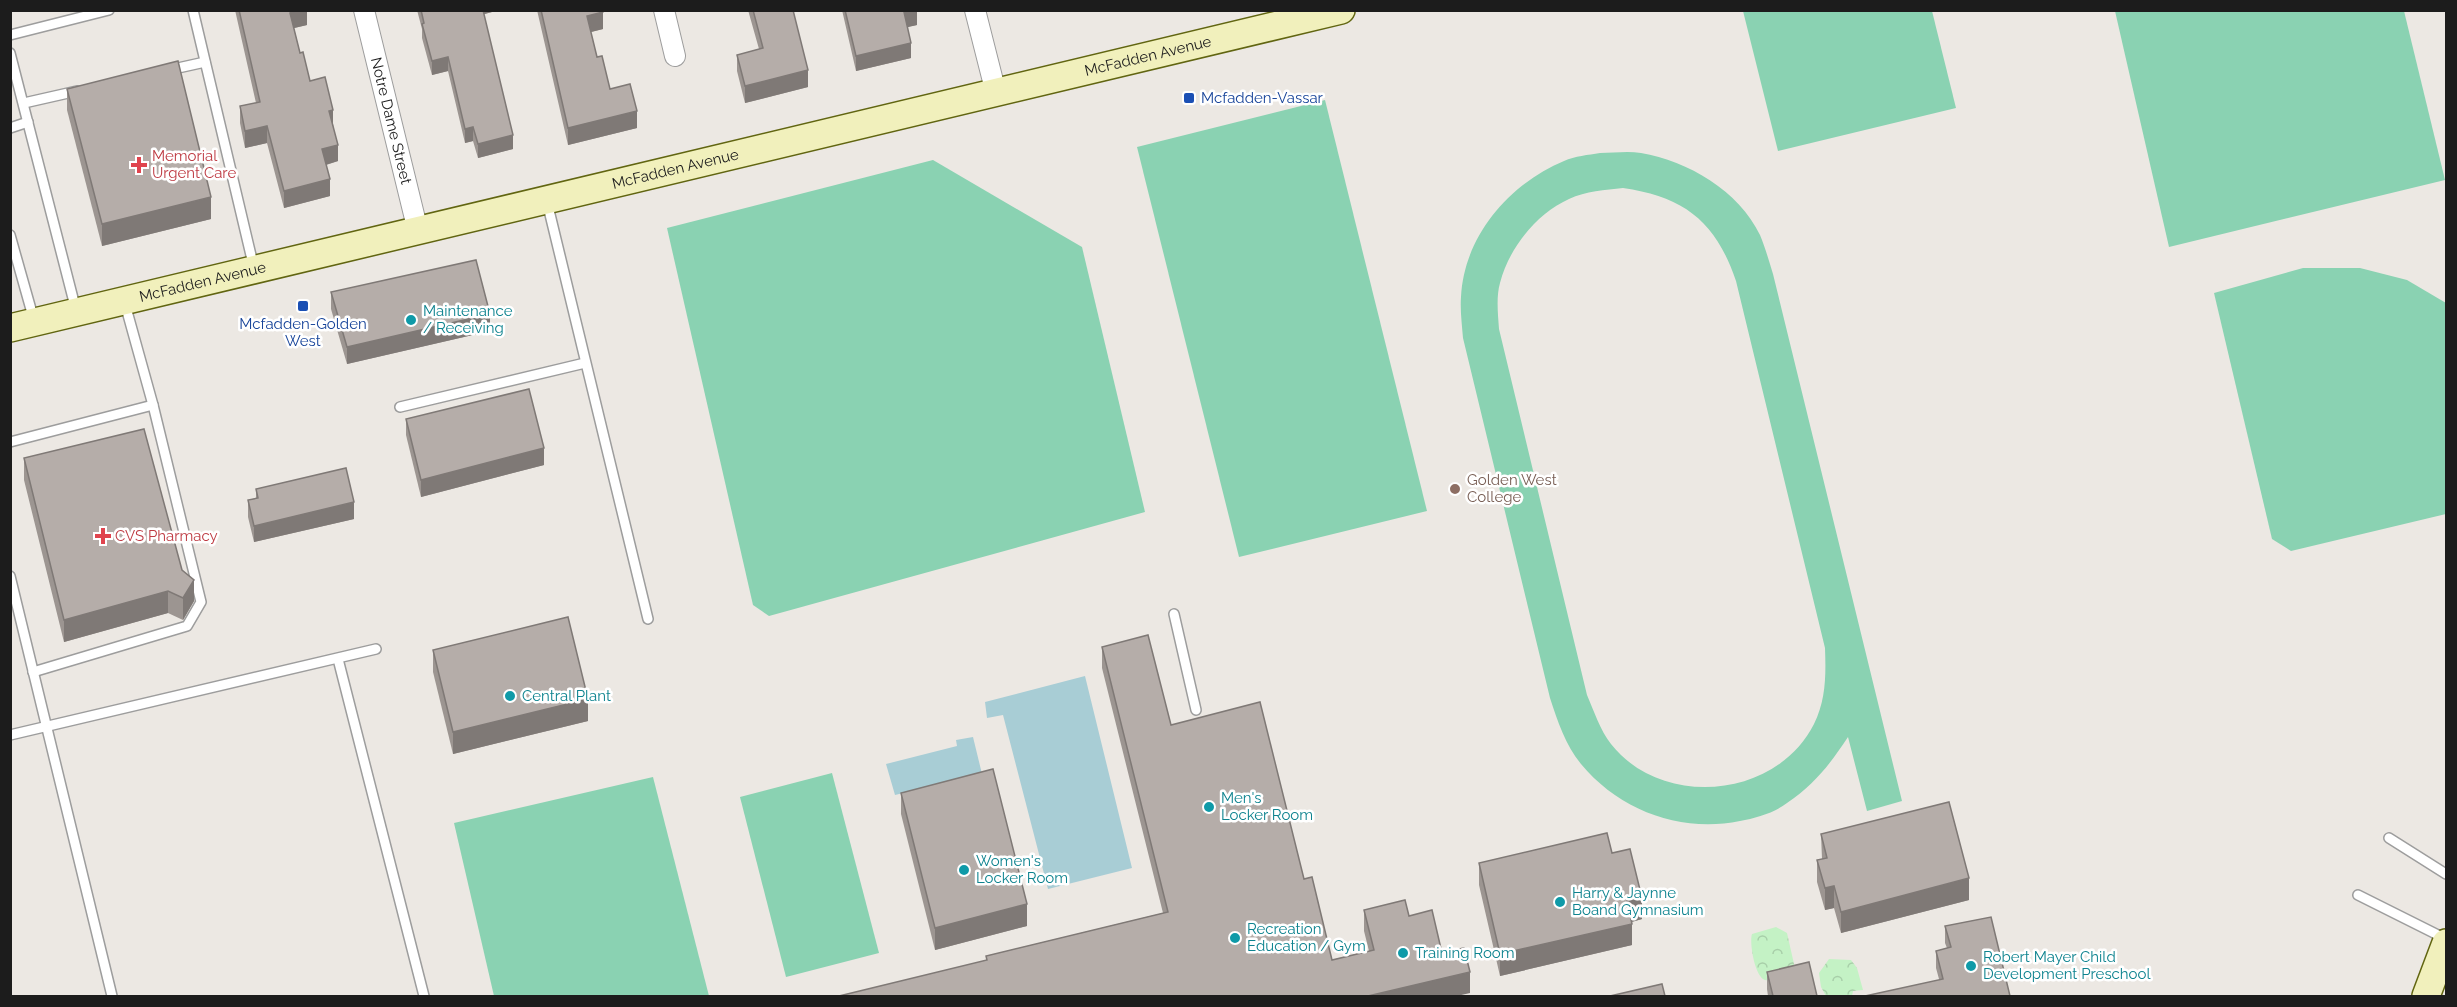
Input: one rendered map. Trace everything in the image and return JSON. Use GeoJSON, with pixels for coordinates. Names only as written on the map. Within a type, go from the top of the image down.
{"type":"FeatureCollection","features":[{"type":"Feature","properties":{"kind":"street","name":"Notre Dame Street"},"geometry":{"type":"LineString","coordinates":[[364,10],[418,231]]}},
{"type":"Feature","properties":{"kind":"street"},"geometry":{"type":"LineString","coordinates":[[664,10],[675,56]]}},
{"type":"Feature","properties":{"kind":"street"},"geometry":{"type":"LineString","coordinates":[[975,10],[996,93]]}},
{"type":"Feature","properties":{"kind":"street","name":"McFadden Avenue"},"geometry":{"type":"LineString","coordinates":[[22,326],[1341,10]]}},
{"type":"Feature","properties":{"kind":"street"},"geometry":{"type":"LineString","coordinates":[[2426,996],[2446,944]]}},
{"type":"Feature","properties":{"kind":"lane"},"geometry":{"type":"LineString","coordinates":[[10,35],[110,10]]}},
{"type":"Feature","properties":{"kind":"lane"},"geometry":{"type":"LineString","coordinates":[[193,10],[254,270]]}},
{"type":"Feature","properties":{"kind":"lane"},"geometry":{"type":"LineString","coordinates":[[10,54],[14,79],[24,103],[77,313]]}},
{"type":"Feature","properties":{"kind":"lane"},"geometry":{"type":"LineString","coordinates":[[160,72],[205,62]]}},
{"type":"Feature","properties":{"kind":"lane"},"geometry":{"type":"LineString","coordinates":[[24,103],[92,88]]}},
{"type":"Feature","properties":{"kind":"lane"},"geometry":{"type":"LineString","coordinates":[[10,128],[28,122]]}},
{"type":"Feature","properties":{"kind":"lane"},"geometry":{"type":"LineString","coordinates":[[547,200],[648,620]]}},
{"type":"Feature","properties":{"kind":"lane"},"geometry":{"type":"LineString","coordinates":[[10,236],[22,326]]}},
{"type":"Feature","properties":{"kind":"lane"},"geometry":{"type":"LineString","coordinates":[[33,672],[187,626],[201,602],[153,405],[124,301]]}},
{"type":"Feature","properties":{"kind":"lane"},"geometry":{"type":"LineString","coordinates":[[400,407],[585,363]]}},
{"type":"Feature","properties":{"kind":"lane"},"geometry":{"type":"LineString","coordinates":[[10,442],[153,405]]}},
{"type":"Feature","properties":{"kind":"lane"},"geometry":{"type":"LineString","coordinates":[[10,576],[112,996]]}},
{"type":"Feature","properties":{"kind":"lane"},"geometry":{"type":"LineString","coordinates":[[1174,614],[1196,710]]}},
{"type":"Feature","properties":{"kind":"lane"},"geometry":{"type":"LineString","coordinates":[[10,735],[376,649]]}},
{"type":"Feature","properties":{"kind":"lane"},"geometry":{"type":"LineString","coordinates":[[338,659],[424,996]]}},
{"type":"Feature","properties":{"kind":"lane"},"geometry":{"type":"LineString","coordinates":[[2390,838],[2446,874]]}},
{"type":"Feature","properties":{"kind":"lane"},"geometry":{"type":"LineString","coordinates":[[2358,895],[2446,939]]}},
{"type":"Feature","properties":{"kind":"green space"},"geometry":{"type":"Polygon","coordinates":[[[1743,11],[1932,11],[1956,108],[1778,151],[1743,11]]]}},
{"type":"Feature","properties":{"kind":"green space"},"geometry":{"type":"Polygon","coordinates":[[[2115,11],[2404,11],[2445,180],[2169,247],[2115,11]]]}},
{"type":"Feature","properties":{"kind":"green space"},"geometry":{"type":"Polygon","coordinates":[[[1325,100],[1427,511],[1239,557],[1137,147],[1325,100]]]}},
{"type":"Feature","properties":{"kind":"green space"},"geometry":{"type":"Polygon","coordinates":[[[1600,153],[1641,153],[1659,157],[1694,171],[1726,192],[1751,219],[1760,235],[1773,274],[1902,801],[1867,811],[1848,737],[1814,781],[1776,810],[1765,815],[1718,824],[1674,821],[1633,806],[1614,794],[1581,764],[1566,741],[1550,698],[1463,338],[1461,297],[1464,275],[1480,233],[1508,198],[1525,183],[1568,159],[1600,153]],[[1623,188],[1582,194],[1557,205],[1535,223],[1517,245],[1504,270],[1498,294],[1499,329],[1587,695],[1600,727],[1611,744],[1633,765],[1659,779],[1688,786],[1717,786],[1747,780],[1773,768],[1796,749],[1814,724],[1821,706],[1825,678],[1825,648],[1736,281],[1728,260],[1708,228],[1695,216],[1681,206],[1645,192],[1623,188]]]}},
{"type":"Feature","properties":{"kind":"green space"},"geometry":{"type":"Polygon","coordinates":[[[933,160],[1082,247],[1145,512],[769,616],[753,605],[667,228],[933,160]]]}},
{"type":"Feature","properties":{"kind":"green space"},"geometry":{"type":"Polygon","coordinates":[[[2303,268],[2360,268],[2407,280],[2446,303],[2446,514],[2291,551],[2272,539],[2214,293],[2303,268]]]}},
{"type":"Feature","properties":{"kind":"green space"},"geometry":{"type":"Polygon","coordinates":[[[832,773],[879,953],[786,977],[740,797],[832,773]]]}},
{"type":"Feature","properties":{"kind":"green space"},"geometry":{"type":"Polygon","coordinates":[[[653,777],[709,996],[494,996],[454,823],[653,777]]]}},
{"type":"Feature","properties":{"kind":"green space"},"geometry":{"type":"Polygon","coordinates":[[[1776,927],[1787,933],[1794,964],[1793,971],[1775,979],[1765,980],[1758,973],[1754,959],[1751,945],[1752,934],[1776,927]]]}},
{"type":"Feature","properties":{"kind":"green space"},"geometry":{"type":"Polygon","coordinates":[[[1829,959],[1851,960],[1857,968],[1863,990],[1853,991],[1852,996],[1826,996],[1821,987],[1819,973],[1829,959]]]}},
{"type":"Feature","properties":{"kind":"water"},"geometry":{"type":"Polygon","coordinates":[[[1085,676],[1132,868],[1048,889],[1003,715],[987,718],[985,702],[1085,676]]]}},
{"type":"Feature","properties":{"kind":"water"},"geometry":{"type":"Polygon","coordinates":[[[973,737],[982,774],[895,795],[886,764],[957,746],[956,740],[973,737]]]}},
{"type":"Feature","properties":{"kind":"building"},"geometry":{"type":"Polygon","coordinates":[[[239,10],[298,10],[290,13],[300,53],[303,52],[310,81],[325,77],[333,110],[329,111],[338,145],[322,149],[330,179],[284,191],[267,126],[245,131],[240,106],[260,102],[239,10]]]}},
{"type":"Feature","properties":{"kind":"building"},"geometry":{"type":"Polygon","coordinates":[[[421,10],[483,10],[513,135],[478,144],[473,127],[465,129],[448,57],[432,61],[422,24],[424,23],[421,10]]]}},
{"type":"Feature","properties":{"kind":"building"},"geometry":{"type":"Polygon","coordinates":[[[541,10],[603,10],[603,12],[587,16],[597,57],[602,56],[610,89],[630,84],[637,111],[568,128],[541,10]]]}},
{"type":"Feature","properties":{"kind":"building"},"geometry":{"type":"Polygon","coordinates":[[[753,10],[793,10],[808,70],[745,86],[737,55],[763,48],[753,10]]]}},
{"type":"Feature","properties":{"kind":"building"},"geometry":{"type":"Polygon","coordinates":[[[845,10],[912,10],[904,12],[911,43],[856,56],[845,10]]]}},
{"type":"Feature","properties":{"kind":"building","name":"Memorial Urgent Care"},"geometry":{"type":"Polygon","coordinates":[[[178,61],[211,197],[102,224],[67,89],[178,61]]]}},
{"type":"Feature","properties":{"kind":"building","name":"Maintenance / Receiving"},"geometry":{"type":"Polygon","coordinates":[[[476,260],[490,314],[347,347],[331,292],[476,260]]]}},
{"type":"Feature","properties":{"kind":"building"},"geometry":{"type":"Polygon","coordinates":[[[529,389],[544,448],[421,480],[406,419],[529,389]]]}},
{"type":"Feature","properties":{"kind":"building","name":"CVS Pharmacy"},"geometry":{"type":"Polygon","coordinates":[[[144,429],[182,570],[194,580],[183,598],[168,591],[64,620],[24,458],[144,429]]]}},
{"type":"Feature","properties":{"kind":"building"},"geometry":{"type":"Polygon","coordinates":[[[346,468],[354,502],[254,526],[248,500],[258,498],[256,489],[346,468]]]}},
{"type":"Feature","properties":{"kind":"building","name":"Central Plant"},"geometry":{"type":"Polygon","coordinates":[[[568,617],[588,699],[453,732],[433,650],[568,617]]]}},
{"type":"Feature","properties":{"kind":"building"},"geometry":{"type":"Polygon","coordinates":[[[1148,635],[1171,725],[1260,702],[1304,879],[1312,877],[1332,960],[1374,950],[1364,910],[1405,900],[1409,916],[1432,910],[1442,953],[1464,948],[1470,972],[1368,996],[839,996],[987,960],[986,956],[1168,912],[1102,647],[1148,635]]]}},
{"type":"Feature","properties":{"kind":"building","name":"Women's Locker Room"},"geometry":{"type":"Polygon","coordinates":[[[993,769],[1027,904],[935,928],[901,793],[993,769]]]}},
{"type":"Feature","properties":{"kind":"building"},"geometry":{"type":"Polygon","coordinates":[[[1949,802],[1969,878],[1841,912],[1834,886],[1825,888],[1817,860],[1827,858],[1821,834],[1949,802]]]}},
{"type":"Feature","properties":{"kind":"building","name":"Harry & Jaynne Boand Gymnasium"},"geometry":{"type":"Polygon","coordinates":[[[1607,833],[1612,853],[1630,849],[1642,898],[1627,901],[1632,924],[1500,954],[1479,863],[1607,833]]]}},
{"type":"Feature","properties":{"kind":"building","name":"Robert Mayer Child Development Preschool"},"geometry":{"type":"Polygon","coordinates":[[[1991,917],[2010,996],[1865,996],[1943,979],[1936,951],[1951,947],[1945,926],[1991,917]]]}},
{"type":"Feature","properties":{"kind":"building"},"geometry":{"type":"Polygon","coordinates":[[[1809,962],[1817,996],[1773,996],[1767,972],[1809,962]]]}},
{"type":"Feature","properties":{"kind":"building"},"geometry":{"type":"Polygon","coordinates":[[[1662,984],[1665,996],[1610,996],[1662,984]]]}},
{"type":"Feature","properties":{"kind":"place","name":"Mcfadden-Vassar"},"geometry":{"type":"Point","coordinates":[1189,98]}},
{"type":"Feature","properties":{"kind":"place","name":"Memorial Urgent Care"},"geometry":{"type":"Point","coordinates":[139,165]}},
{"type":"Feature","properties":{"kind":"place","name":"Mcfadden-Golden West"},"geometry":{"type":"Point","coordinates":[303,306]}},
{"type":"Feature","properties":{"kind":"place","name":"Maintenance / Receiving"},"geometry":{"type":"Point","coordinates":[411,320]}},
{"type":"Feature","properties":{"kind":"place","name":"Golden West College"},"geometry":{"type":"Point","coordinates":[1455,489]}},
{"type":"Feature","properties":{"kind":"place","name":"CVS Pharmacy"},"geometry":{"type":"Point","coordinates":[103,536]}},
{"type":"Feature","properties":{"kind":"place","name":"Central Plant"},"geometry":{"type":"Point","coordinates":[510,696]}},
{"type":"Feature","properties":{"kind":"place","name":"Men's Locker Room"},"geometry":{"type":"Point","coordinates":[1209,807]}},
{"type":"Feature","properties":{"kind":"place","name":"Women's Locker Room"},"geometry":{"type":"Point","coordinates":[964,870]}},
{"type":"Feature","properties":{"kind":"place","name":"Harry & Jaynne Boand Gymnasium"},"geometry":{"type":"Point","coordinates":[1560,902]}},
{"type":"Feature","properties":{"kind":"place","name":"Recreation Education / Gym"},"geometry":{"type":"Point","coordinates":[1235,938]}},
{"type":"Feature","properties":{"kind":"place","name":"Training Room"},"geometry":{"type":"Point","coordinates":[1403,953]}},
{"type":"Feature","properties":{"kind":"place","name":"Robert Mayer Child Development Preschool"},"geometry":{"type":"Point","coordinates":[1971,966]}}]}
